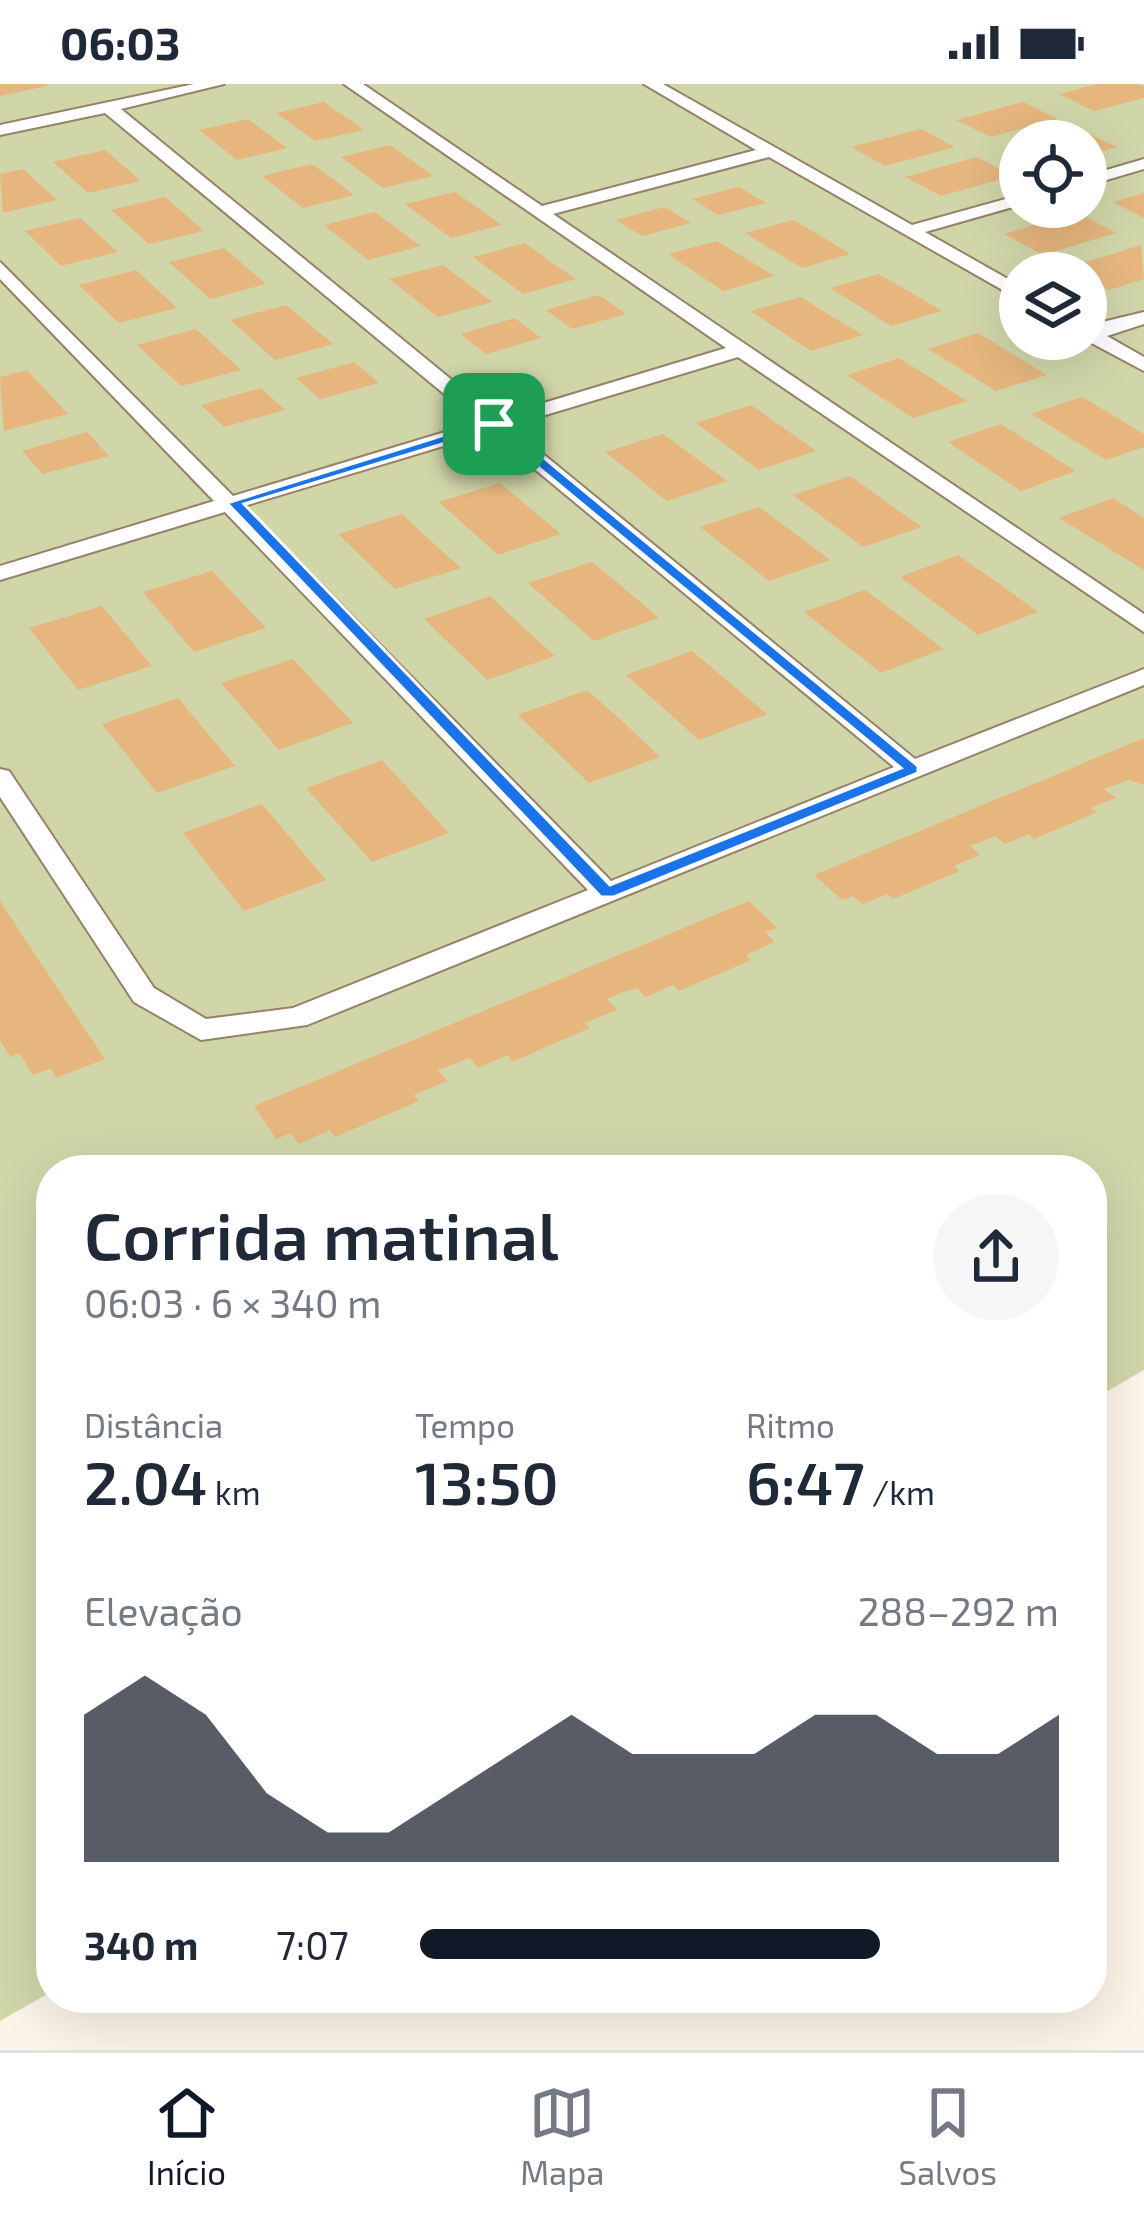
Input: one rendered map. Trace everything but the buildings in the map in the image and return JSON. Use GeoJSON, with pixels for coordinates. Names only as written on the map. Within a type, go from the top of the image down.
{"type":"FeatureCollection","features":[{"type":"Feature","properties":{"kind":"lane"},"geometry":{"type":"LineString","coordinates":[[0,130],[216,84]]}},
{"type":"Feature","properties":{"kind":"lane"},"geometry":{"type":"LineString","coordinates":[[352,84],[1144,625]]}},
{"type":"Feature","properties":{"kind":"lane"},"geometry":{"type":"LineString","coordinates":[[652,84],[999,282]]}},
{"type":"Feature","properties":{"kind":"lane"},"geometry":{"type":"LineString","coordinates":[[108,107],[912,770]]}},
{"type":"Feature","properties":{"kind":"lane"},"geometry":{"type":"LineString","coordinates":[[539,212],[770,152]]}},
{"type":"Feature","properties":{"kind":"lane"},"geometry":{"type":"LineString","coordinates":[[1107,175],[1144,164]]}},
{"type":"Feature","properties":{"kind":"lane"},"geometry":{"type":"LineString","coordinates":[[910,231],[999,206]]}},
{"type":"Feature","properties":{"kind":"lane"},"geometry":{"type":"LineString","coordinates":[[0,268],[608,892]]}},
{"type":"Feature","properties":{"kind":"lane"},"geometry":{"type":"LineString","coordinates":[[1107,328],[1144,318]]}},
{"type":"Feature","properties":{"kind":"lane"},"geometry":{"type":"LineString","coordinates":[[1107,343],[1144,365]]}},
{"type":"Feature","properties":{"kind":"lane"},"geometry":{"type":"LineString","coordinates":[[0,573],[743,349]]}},
{"type":"Feature","properties":{"kind":"lane"},"geometry":{"type":"LineString","coordinates":[[0,778],[144,995],[201,1030],[297,1018],[1144,676]]}},
{"type":"Feature","properties":{"kind":"green space"},"geometry":{"type":"Polygon","coordinates":[[[0,84],[1144,84],[1144,1370],[1107,1391],[1107,1155],[36,1155],[36,2001],[0,2021],[0,84]]]}},
{"type":"Feature","properties":{"kind":"route"},"geometry":{"type":"LineString","coordinates":[[494,424],[912,770],[608,892],[234,503],[494,424]]}}]}
